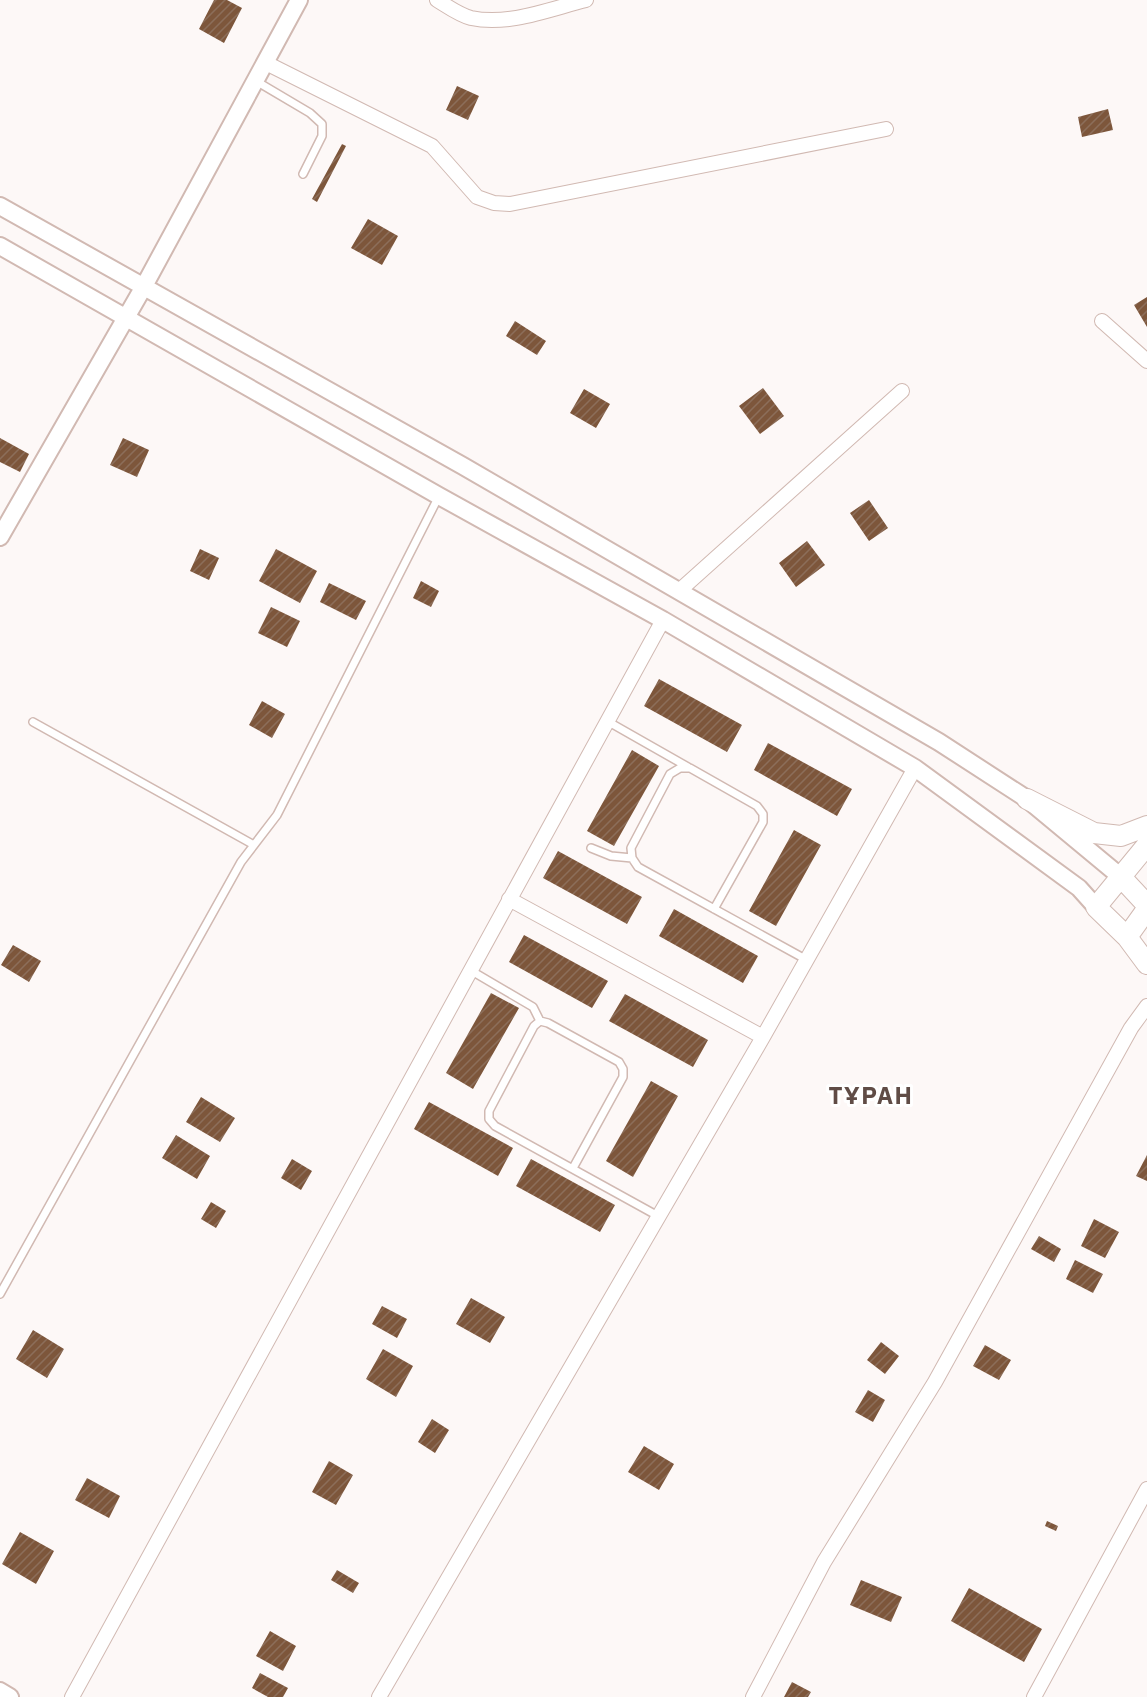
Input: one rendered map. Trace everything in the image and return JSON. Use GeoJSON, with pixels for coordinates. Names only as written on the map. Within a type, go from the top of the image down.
{"type":"FeatureCollection","features":[{"type":"Feature","properties":{"kind":"main road"},"geometry":{"type":"LineString","coordinates":[[1027,799],[1094,833],[1121,836],[1147,826]]}},
{"type":"Feature","properties":{"kind":"main road"},"geometry":{"type":"LineString","coordinates":[[1147,845],[1096,907],[1127,937],[1147,964]]}},
{"type":"Feature","properties":{"kind":"main road"},"geometry":{"type":"LineString","coordinates":[[1121,877],[1147,907],[1127,937]]}},
{"type":"Feature","properties":{"kind":"street"},"geometry":{"type":"LineString","coordinates":[[0,537],[160,258],[298,0]]}},
{"type":"Feature","properties":{"kind":"street"},"geometry":{"type":"LineString","coordinates":[[437,0],[469,17],[494,20],[513,18],[586,0]]}},
{"type":"Feature","properties":{"kind":"street"},"geometry":{"type":"LineString","coordinates":[[266,63],[432,146],[477,197],[495,203],[510,204],[886,129]]}},
{"type":"Feature","properties":{"kind":"street"},"geometry":{"type":"LineString","coordinates":[[0,206],[463,466],[939,742],[1027,799],[1121,877]]}},
{"type":"Feature","properties":{"kind":"street"},"geometry":{"type":"LineString","coordinates":[[0,246],[439,496],[663,620],[915,768],[1079,888],[1096,907]]}},
{"type":"Feature","properties":{"kind":"street"},"geometry":{"type":"LineString","coordinates":[[116,272],[134,272],[148,267],[160,258]]}},
{"type":"Feature","properties":{"kind":"street"},"geometry":{"type":"LineString","coordinates":[[160,258],[160,280],[173,304]]}},
{"type":"Feature","properties":{"kind":"street"},"geometry":{"type":"LineString","coordinates":[[1102,321],[1147,362]]}},
{"type":"Feature","properties":{"kind":"street"},"geometry":{"type":"LineString","coordinates":[[679,591],[902,391]]}},
{"type":"Feature","properties":{"kind":"street"},"geometry":{"type":"LineString","coordinates":[[72,1697],[663,620]]}},
{"type":"Feature","properties":{"kind":"street"},"geometry":{"type":"LineString","coordinates":[[379,1697],[763,1037],[915,768]]}},
{"type":"Feature","properties":{"kind":"street"},"geometry":{"type":"LineString","coordinates":[[509,900],[763,1037]]}},
{"type":"Feature","properties":{"kind":"street"},"geometry":{"type":"LineString","coordinates":[[753,1697],[824,1562],[935,1382],[1131,1028],[1147,1006]]}},
{"type":"Feature","properties":{"kind":"street"},"geometry":{"type":"LineString","coordinates":[[1034,1697],[1147,1489]]}},
{"type":"Feature","properties":{"kind":"street"},"geometry":{"type":"LineString","coordinates":[[0,1691],[10,1697]]}},
{"type":"Feature","properties":{"kind":"lane"},"geometry":{"type":"LineString","coordinates":[[256,81],[310,113],[322,124],[322,136],[303,174]]}},
{"type":"Feature","properties":{"kind":"lane"},"geometry":{"type":"LineString","coordinates":[[0,1294],[241,862],[277,815],[439,496]]}},
{"type":"Feature","properties":{"kind":"lane"},"geometry":{"type":"LineString","coordinates":[[607,721],[757,806],[763,814],[763,822],[714,909]]}},
{"type":"Feature","properties":{"kind":"lane"},"geometry":{"type":"LineString","coordinates":[[33,722],[254,845]]}},
{"type":"Feature","properties":{"kind":"lane"},"geometry":{"type":"LineString","coordinates":[[690,768],[680,768],[670,774],[631,848],[632,858],[638,867],[807,960]]}},
{"type":"Feature","properties":{"kind":"lane"},"geometry":{"type":"LineString","coordinates":[[591,848],[611,856],[632,858]]}},
{"type":"Feature","properties":{"kind":"lane"},"geometry":{"type":"LineString","coordinates":[[470,970],[533,1007],[540,1021],[548,1023],[619,1062],[623,1069],[623,1077],[573,1168]]}},
{"type":"Feature","properties":{"kind":"lane"},"geometry":{"type":"LineString","coordinates":[[540,1021],[534,1026],[489,1111],[489,1119],[495,1126],[658,1216]]}},
{"type":"Feature","properties":{"kind":"building"},"geometry":{"type":"Polygon","coordinates":[[[214,0],[227,0],[242,8],[224,43],[199,29],[214,0]]]}},
{"type":"Feature","properties":{"kind":"building"},"geometry":{"type":"Polygon","coordinates":[[[457,86],[479,96],[468,120],[446,110],[457,86]]]}},
{"type":"Feature","properties":{"kind":"building"},"geometry":{"type":"Polygon","coordinates":[[[1108,109],[1113,130],[1082,137],[1078,117],[1108,109]]]}},
{"type":"Feature","properties":{"kind":"building"},"geometry":{"type":"Polygon","coordinates":[[[342,144],[346,146],[317,202],[312,199],[342,144]]]}},
{"type":"Feature","properties":{"kind":"building"},"geometry":{"type":"Polygon","coordinates":[[[368,219],[398,236],[382,265],[351,248],[368,219]]]}},
{"type":"Feature","properties":{"kind":"building"},"geometry":{"type":"Polygon","coordinates":[[[1147,297],[1147,327],[1134,305],[1147,297]]]}},
{"type":"Feature","properties":{"kind":"building"},"geometry":{"type":"Polygon","coordinates":[[[515,321],[546,341],[537,355],[506,336],[515,321]]]}},
{"type":"Feature","properties":{"kind":"building"},"geometry":{"type":"Polygon","coordinates":[[[763,388],[784,416],[760,434],[739,406],[763,388]]]}},
{"type":"Feature","properties":{"kind":"building"},"geometry":{"type":"Polygon","coordinates":[[[584,389],[610,404],[596,428],[570,413],[584,389]]]}},
{"type":"Feature","properties":{"kind":"building"},"geometry":{"type":"Polygon","coordinates":[[[0,438],[29,454],[20,472],[0,462],[0,438]]]}},
{"type":"Feature","properties":{"kind":"building"},"geometry":{"type":"Polygon","coordinates":[[[123,438],[149,450],[137,477],[110,465],[123,438]]]}},
{"type":"Feature","properties":{"kind":"building"},"geometry":{"type":"Polygon","coordinates":[[[869,500],[888,528],[869,541],[850,513],[869,500]]]}},
{"type":"Feature","properties":{"kind":"building"},"geometry":{"type":"Polygon","coordinates":[[[807,541],[825,565],[796,587],[779,563],[807,541]]]}},
{"type":"Feature","properties":{"kind":"building"},"geometry":{"type":"Polygon","coordinates":[[[200,549],[219,558],[209,580],[190,571],[200,549]]]}},
{"type":"Feature","properties":{"kind":"building"},"geometry":{"type":"Polygon","coordinates":[[[276,549],[317,571],[300,603],[259,581],[276,549]]]}},
{"type":"Feature","properties":{"kind":"building"},"geometry":{"type":"Polygon","coordinates":[[[421,581],[439,591],[431,607],[413,598],[421,581]]]}},
{"type":"Feature","properties":{"kind":"building"},"geometry":{"type":"Polygon","coordinates":[[[329,583],[366,601],[356,620],[320,602],[329,583]]]}},
{"type":"Feature","properties":{"kind":"building"},"geometry":{"type":"Polygon","coordinates":[[[271,607],[300,621],[287,647],[258,633],[271,607]]]}},
{"type":"Feature","properties":{"kind":"building"},"geometry":{"type":"Polygon","coordinates":[[[659,679],[742,725],[727,752],[644,706],[659,679]]]}},
{"type":"Feature","properties":{"kind":"building"},"geometry":{"type":"Polygon","coordinates":[[[262,701],[285,714],[272,738],[249,725],[262,701]]]}},
{"type":"Feature","properties":{"kind":"building"},"geometry":{"type":"Polygon","coordinates":[[[768,743],[852,789],[837,816],[754,770],[768,743]]]}},
{"type":"Feature","properties":{"kind":"building"},"geometry":{"type":"Polygon","coordinates":[[[632,750],[659,766],[614,846],[587,831],[632,750]]]}},
{"type":"Feature","properties":{"kind":"building"},"geometry":{"type":"Polygon","coordinates":[[[794,830],[821,845],[776,926],[749,911],[794,830]]]}},
{"type":"Feature","properties":{"kind":"building"},"geometry":{"type":"Polygon","coordinates":[[[558,851],[642,897],[627,924],[543,878],[558,851]]]}},
{"type":"Feature","properties":{"kind":"building"},"geometry":{"type":"Polygon","coordinates":[[[674,909],[758,956],[743,983],[659,936],[674,909]]]}},
{"type":"Feature","properties":{"kind":"building"},"geometry":{"type":"Polygon","coordinates":[[[524,935],[608,981],[592,1008],[509,962],[524,935]]]}},
{"type":"Feature","properties":{"kind":"building"},"geometry":{"type":"Polygon","coordinates":[[[13,945],[41,961],[29,982],[1,965],[13,945]]]}},
{"type":"Feature","properties":{"kind":"building"},"geometry":{"type":"Polygon","coordinates":[[[491,993],[519,1008],[473,1089],[446,1073],[491,993]]]}},
{"type":"Feature","properties":{"kind":"building"},"geometry":{"type":"Polygon","coordinates":[[[625,994],[708,1040],[693,1067],[609,1021],[625,994]]]}},
{"type":"Feature","properties":{"kind":"building"},"geometry":{"type":"Polygon","coordinates":[[[651,1081],[678,1096],[633,1177],[606,1161],[651,1081]]]}},
{"type":"Feature","properties":{"kind":"building"},"geometry":{"type":"Polygon","coordinates":[[[201,1097],[235,1118],[220,1142],[186,1122],[201,1097]]]}},
{"type":"Feature","properties":{"kind":"building"},"geometry":{"type":"Polygon","coordinates":[[[429,1102],[513,1148],[498,1176],[414,1129],[429,1102]]]}},
{"type":"Feature","properties":{"kind":"building"},"geometry":{"type":"Polygon","coordinates":[[[176,1135],[210,1156],[197,1179],[162,1158],[176,1135]]]}},
{"type":"Feature","properties":{"kind":"building"},"geometry":{"type":"Polygon","coordinates":[[[1147,1155],[1147,1181],[1136,1176],[1147,1155]]]}},
{"type":"Feature","properties":{"kind":"building"},"geometry":{"type":"Polygon","coordinates":[[[292,1159],[312,1171],[301,1190],[281,1178],[292,1159]]]}},
{"type":"Feature","properties":{"kind":"building"},"geometry":{"type":"Polygon","coordinates":[[[531,1159],[615,1205],[600,1232],[516,1186],[531,1159]]]}},
{"type":"Feature","properties":{"kind":"building"},"geometry":{"type":"Polygon","coordinates":[[[211,1202],[226,1211],[216,1228],[201,1219],[211,1202]]]}},
{"type":"Feature","properties":{"kind":"building"},"geometry":{"type":"Polygon","coordinates":[[[1094,1219],[1119,1232],[1105,1258],[1081,1246],[1094,1219]]]}},
{"type":"Feature","properties":{"kind":"building"},"geometry":{"type":"Polygon","coordinates":[[[1039,1236],[1061,1249],[1054,1262],[1031,1249],[1039,1236]]]}},
{"type":"Feature","properties":{"kind":"building"},"geometry":{"type":"Polygon","coordinates":[[[1075,1260],[1103,1274],[1093,1293],[1066,1279],[1075,1260]]]}},
{"type":"Feature","properties":{"kind":"building"},"geometry":{"type":"Polygon","coordinates":[[[471,1298],[505,1317],[490,1343],[456,1324],[471,1298]]]}},
{"type":"Feature","properties":{"kind":"building"},"geometry":{"type":"Polygon","coordinates":[[[382,1306],[407,1319],[397,1338],[372,1324],[382,1306]]]}},
{"type":"Feature","properties":{"kind":"building"},"geometry":{"type":"Polygon","coordinates":[[[33,1330],[64,1349],[47,1378],[16,1359],[33,1330]]]}},
{"type":"Feature","properties":{"kind":"building"},"geometry":{"type":"Polygon","coordinates":[[[881,1342],[899,1356],[885,1374],[867,1360],[881,1342]]]}},
{"type":"Feature","properties":{"kind":"building"},"geometry":{"type":"Polygon","coordinates":[[[985,1345],[1011,1360],[999,1380],[973,1366],[985,1345]]]}},
{"type":"Feature","properties":{"kind":"building"},"geometry":{"type":"Polygon","coordinates":[[[383,1349],[413,1366],[396,1397],[366,1379],[383,1349]]]}},
{"type":"Feature","properties":{"kind":"building"},"geometry":{"type":"Polygon","coordinates":[[[868,1390],[885,1400],[873,1422],[855,1412],[868,1390]]]}},
{"type":"Feature","properties":{"kind":"building"},"geometry":{"type":"Polygon","coordinates":[[[432,1419],[449,1430],[435,1453],[418,1442],[432,1419]]]}},
{"type":"Feature","properties":{"kind":"building"},"geometry":{"type":"Polygon","coordinates":[[[644,1446],[674,1464],[659,1490],[628,1472],[644,1446]]]}},
{"type":"Feature","properties":{"kind":"building"},"geometry":{"type":"Polygon","coordinates":[[[329,1461],[353,1475],[336,1505],[312,1492],[329,1461]]]}},
{"type":"Feature","properties":{"kind":"building"},"geometry":{"type":"Polygon","coordinates":[[[87,1478],[120,1496],[109,1518],[75,1500],[87,1478]]]}},
{"type":"Feature","properties":{"kind":"building"},"geometry":{"type":"Polygon","coordinates":[[[1047,1521],[1058,1526],[1056,1531],[1045,1526],[1047,1521]]]}},
{"type":"Feature","properties":{"kind":"building"},"geometry":{"type":"Polygon","coordinates":[[[20,1532],[54,1551],[36,1584],[2,1564],[20,1532]]]}},
{"type":"Feature","properties":{"kind":"building"},"geometry":{"type":"Polygon","coordinates":[[[337,1570],[359,1583],[353,1593],[331,1580],[337,1570]]]}},
{"type":"Feature","properties":{"kind":"building"},"geometry":{"type":"Polygon","coordinates":[[[861,1580],[902,1597],[891,1622],[850,1605],[861,1580]]]}},
{"type":"Feature","properties":{"kind":"building"},"geometry":{"type":"Polygon","coordinates":[[[969,1588],[1042,1629],[1024,1662],[951,1621],[969,1588]]]}},
{"type":"Feature","properties":{"kind":"building"},"geometry":{"type":"Polygon","coordinates":[[[270,1631],[296,1646],[283,1671],[256,1656],[270,1631]]]}},
{"type":"Feature","properties":{"kind":"building"},"geometry":{"type":"Polygon","coordinates":[[[260,1673],[288,1688],[283,1697],[268,1697],[252,1688],[260,1673]]]}},
{"type":"Feature","properties":{"kind":"building"},"geometry":{"type":"Polygon","coordinates":[[[792,1682],[811,1692],[808,1697],[784,1697],[792,1682]]]}},
{"type":"Feature","properties":{"kind":"district","name":"ТҰРАН"},"geometry":{"type":"Point","coordinates":[871,1096]}}]}
